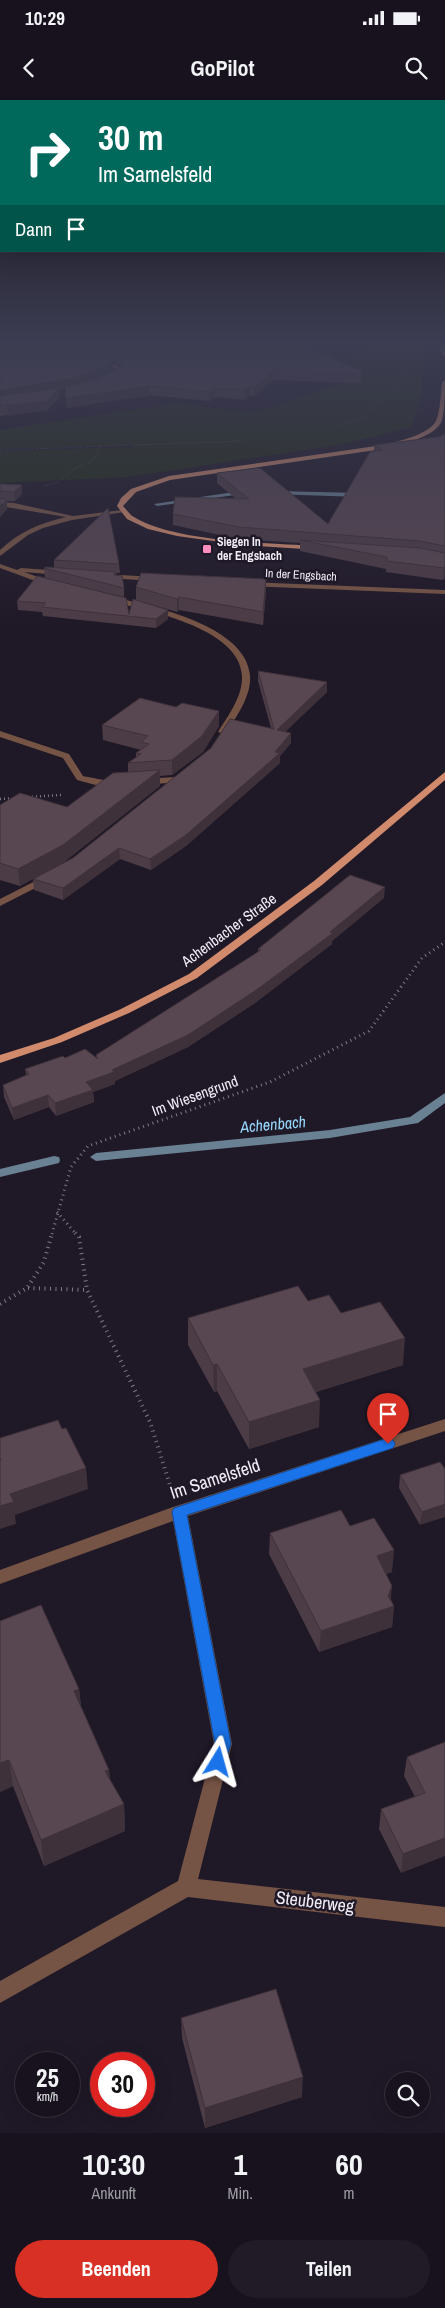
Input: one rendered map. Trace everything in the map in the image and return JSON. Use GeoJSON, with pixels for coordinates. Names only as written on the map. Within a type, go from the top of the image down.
{"type":"FeatureCollection","features":[{"type":"Feature","properties":{"kind":"main road"},"geometry":{"type":"LineString","coordinates":[[324,549],[177,535],[132,520],[122,512],[120,506],[127,495],[145,486],[169,478],[376,448],[417,437]]}},
{"type":"Feature","properties":{"kind":"main road","name":"Achenbacher Straße"},"geometry":{"type":"LineString","coordinates":[[0,1059],[58,1040],[125,1012],[193,976],[318,883],[445,775]]}},
{"type":"Feature","properties":{"kind":"street"},"geometry":{"type":"LineString","coordinates":[[0,504],[14,504],[72,516],[122,512]]}},
{"type":"Feature","properties":{"kind":"street"},"geometry":{"type":"LineString","coordinates":[[0,554],[17,537],[72,516]]}},
{"type":"Feature","properties":{"kind":"street"},"geometry":{"type":"LineString","coordinates":[[3,568],[65,574]]}},
{"type":"Feature","properties":{"kind":"street"},"geometry":{"type":"LineString","coordinates":[[3,568],[61,587]]}},
{"type":"Feature","properties":{"kind":"street"},"geometry":{"type":"LineString","coordinates":[[95,576],[163,580]]}},
{"type":"Feature","properties":{"kind":"street","name":"In der Engsbach"},"geometry":{"type":"LineString","coordinates":[[238,583],[445,592]]}},
{"type":"Feature","properties":{"kind":"street"},"geometry":{"type":"LineString","coordinates":[[99,596],[158,610],[205,628],[231,646],[241,660],[247,675],[236,710],[217,740]]}},
{"type":"Feature","properties":{"kind":"street"},"geometry":{"type":"LineString","coordinates":[[0,734],[66,756],[80,778],[107,785],[179,776],[160,792]]}},
{"type":"Feature","properties":{"kind":"street"},"geometry":{"type":"LineString","coordinates":[[0,903],[60,871]]}},
{"type":"Feature","properties":{"kind":"street","name":"Im Samelsfeld"},"geometry":{"type":"LineString","coordinates":[[0,1577],[179,1512],[445,1425]]}},
{"type":"Feature","properties":{"kind":"street"},"geometry":{"type":"LineString","coordinates":[[0,1993],[186,1887],[223,1744],[179,1512]]}},
{"type":"Feature","properties":{"kind":"street","name":"Steuberweg"},"geometry":{"type":"LineString","coordinates":[[186,1887],[445,1917]]}},
{"type":"Feature","properties":{"kind":"path"},"geometry":{"type":"LineString","coordinates":[[0,450],[245,440]]}},
{"type":"Feature","properties":{"kind":"path"},"geometry":{"type":"LineString","coordinates":[[41,487],[59,482],[75,468],[94,461],[100,446]]}},
{"type":"Feature","properties":{"kind":"path"},"geometry":{"type":"LineString","coordinates":[[28,797],[92,794],[107,785]]}},
{"type":"Feature","properties":{"kind":"path"},"geometry":{"type":"LineString","coordinates":[[0,799],[18,798]]}},
{"type":"Feature","properties":{"kind":"path","name":"Im Wiesengrund"},"geometry":{"type":"LineString","coordinates":[[0,1304],[27,1288],[44,1262],[71,1167],[88,1146],[270,1082],[369,1032],[422,958],[445,942]]}},
{"type":"Feature","properties":{"kind":"path"},"geometry":{"type":"LineString","coordinates":[[57,1211],[79,1237],[87,1290],[150,1422],[179,1512]]}},
{"type":"Feature","properties":{"kind":"path"},"geometry":{"type":"LineString","coordinates":[[27,1288],[87,1290]]}},
{"type":"Feature","properties":{"kind":"green space"},"geometry":{"type":"Polygon","coordinates":[[[0,437],[373,437],[344,444],[129,477],[0,483],[0,451],[133,447],[132,445],[0,449],[0,437]]]}},
{"type":"Feature","properties":{"kind":"building"},"geometry":{"type":"Polygon","coordinates":[[[445,437],[445,546],[420,541],[239,527],[173,514],[175,497],[249,499],[217,473],[260,468],[328,524],[370,452],[382,450],[374,445],[445,437]]]}},
{"type":"Feature","properties":{"kind":"building"},"geometry":{"type":"Polygon","coordinates":[[[0,484],[22,485],[14,492],[0,491],[0,484]]]}},
{"type":"Feature","properties":{"kind":"building"},"geometry":{"type":"Polygon","coordinates":[[[0,498],[7,500],[0,506],[0,498]]]}},
{"type":"Feature","properties":{"kind":"building"},"geometry":{"type":"Polygon","coordinates":[[[108,508],[119,564],[54,560],[108,508]]]}},
{"type":"Feature","properties":{"kind":"building"},"geometry":{"type":"Polygon","coordinates":[[[300,540],[420,548],[445,553],[445,567],[387,561],[387,557],[300,540]]]}},
{"type":"Feature","properties":{"kind":"building"},"geometry":{"type":"Polygon","coordinates":[[[44,568],[116,572],[114,575],[122,576],[124,588],[44,568]]]}},
{"type":"Feature","properties":{"kind":"building"},"geometry":{"type":"Polygon","coordinates":[[[141,573],[266,579],[263,612],[179,597],[177,599],[136,587],[141,573]]]}},
{"type":"Feature","properties":{"kind":"building"},"geometry":{"type":"Polygon","coordinates":[[[37,576],[126,598],[129,614],[133,599],[168,610],[156,619],[42,607],[46,603],[17,601],[37,576]]]}},
{"type":"Feature","properties":{"kind":"building"},"geometry":{"type":"Polygon","coordinates":[[[258,671],[327,682],[277,730],[291,733],[275,752],[280,753],[186,835],[150,859],[119,848],[63,888],[33,879],[73,858],[211,748],[230,719],[274,729],[258,671]]]}},
{"type":"Feature","properties":{"kind":"building"},"geometry":{"type":"Polygon","coordinates":[[[140,698],[176,707],[182,703],[219,711],[202,736],[172,760],[128,763],[141,754],[136,753],[149,744],[141,742],[148,736],[102,725],[140,698]]]}},
{"type":"Feature","properties":{"kind":"building"},"geometry":{"type":"Polygon","coordinates":[[[160,770],[63,845],[18,869],[0,863],[0,805],[20,793],[67,807],[113,773],[160,770]]]}},
{"type":"Feature","properties":{"kind":"building"},"geometry":{"type":"Polygon","coordinates":[[[350,875],[385,887],[330,932],[333,933],[255,991],[188,1035],[112,1070],[114,1072],[86,1082],[93,1090],[55,1103],[48,1095],[12,1108],[3,1085],[29,1074],[25,1069],[63,1056],[65,1058],[85,1049],[98,1059],[96,1055],[261,950],[258,949],[350,875]]]}},
{"type":"Feature","properties":{"kind":"building"},"geometry":{"type":"Polygon","coordinates":[[[298,1286],[308,1301],[329,1295],[341,1313],[380,1302],[405,1338],[303,1369],[320,1400],[249,1422],[217,1364],[213,1365],[188,1318],[298,1286]]]}},
{"type":"Feature","properties":{"kind":"building"},"geometry":{"type":"Polygon","coordinates":[[[58,1420],[62,1429],[66,1428],[86,1468],[10,1494],[14,1502],[0,1506],[0,1438],[58,1420]]]}},
{"type":"Feature","properties":{"kind":"building"},"geometry":{"type":"Polygon","coordinates":[[[440,1462],[445,1469],[445,1504],[422,1512],[400,1475],[440,1462]]]}},
{"type":"Feature","properties":{"kind":"building"},"geometry":{"type":"Polygon","coordinates":[[[341,1510],[350,1526],[374,1518],[394,1550],[377,1556],[392,1586],[388,1596],[394,1606],[321,1631],[270,1533],[341,1510]]]}},
{"type":"Feature","properties":{"kind":"building"},"geometry":{"type":"Polygon","coordinates":[[[41,1605],[79,1689],[74,1691],[109,1770],[105,1771],[124,1804],[41,1840],[9,1760],[0,1763],[0,1621],[41,1605]]]}},
{"type":"Feature","properties":{"kind":"building"},"geometry":{"type":"Polygon","coordinates":[[[445,1742],[445,1838],[403,1854],[381,1809],[425,1793],[407,1757],[445,1742]]]}},
{"type":"Feature","properties":{"kind":"building"},"geometry":{"type":"Polygon","coordinates":[[[276,1989],[303,2077],[205,2108],[181,2018],[276,1989]]]}},
{"type":"Feature","properties":{"kind":"waterway"},"geometry":{"type":"LineString","coordinates":[[157,504],[247,492]]}},
{"type":"Feature","properties":{"kind":"waterway"},"geometry":{"type":"LineString","coordinates":[[274,493],[361,495]]}},
{"type":"Feature","properties":{"kind":"waterway","name":"Achenbach"},"geometry":{"type":"LineString","coordinates":[[96,1157],[330,1134],[414,1120],[445,1097]]}},
{"type":"Feature","properties":{"kind":"waterway","name":"Achenbach"},"geometry":{"type":"LineString","coordinates":[[0,1173],[54,1160]]}},
{"type":"Feature","properties":{"kind":"place","name":"Siegen In der Engsbach"},"geometry":{"type":"Point","coordinates":[207,549]}},
{"type":"Feature","properties":{"kind":"route"},"geometry":{"type":"LineString","coordinates":[[218,1762],[223,1744],[179,1512],[388,1444]]}}]}
